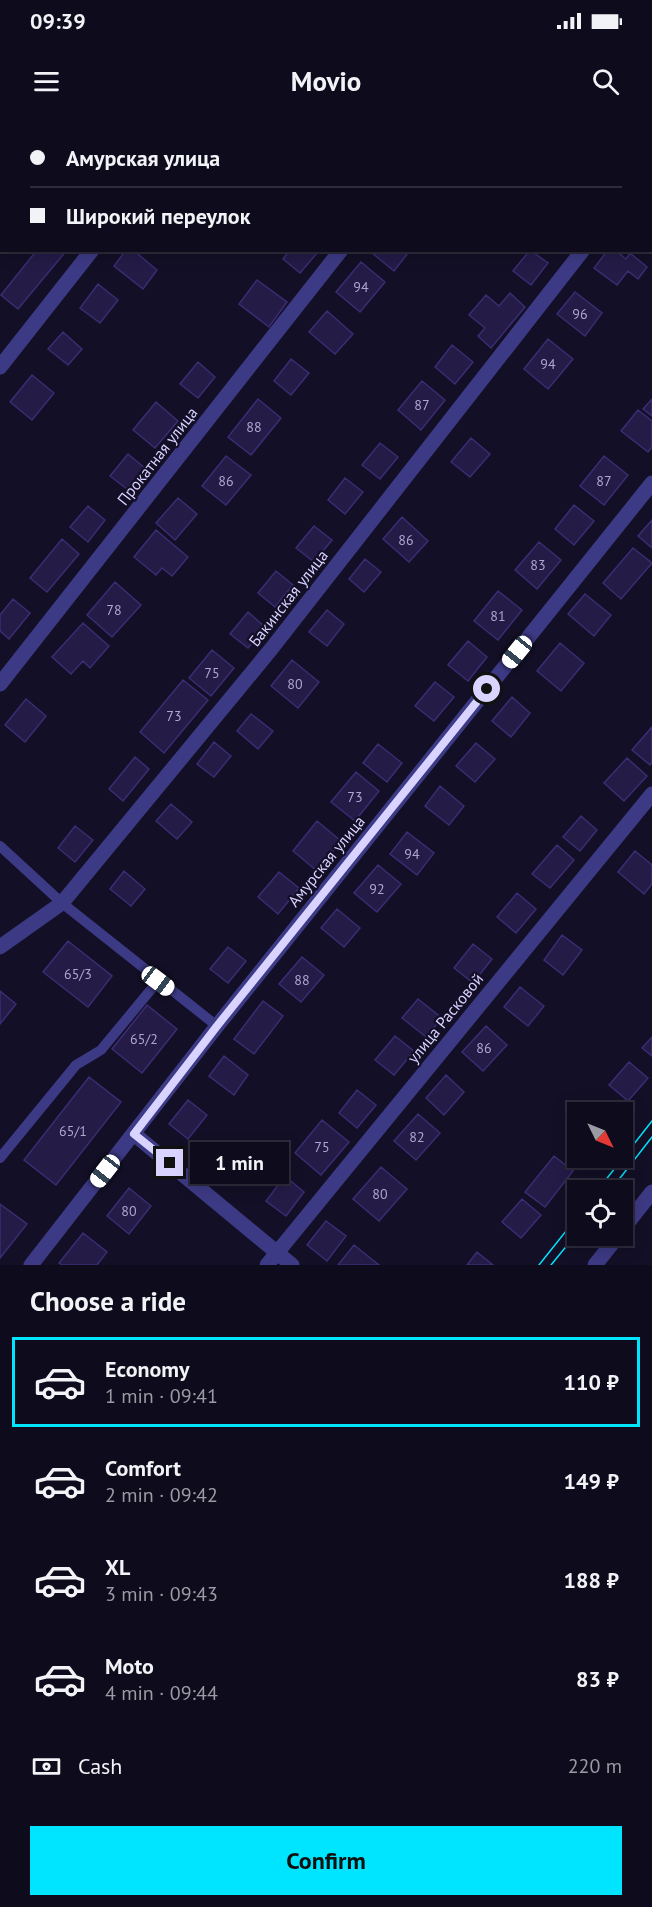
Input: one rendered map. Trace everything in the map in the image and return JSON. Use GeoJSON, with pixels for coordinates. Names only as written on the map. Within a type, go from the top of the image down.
{"type":"FeatureCollection","features":[{"type":"Feature","properties":{"kind":"street"},"geometry":{"type":"LineString","coordinates":[[0,367],[90,252]]}},
{"type":"Feature","properties":{"kind":"street","name":"Прокатная улица"},"geometry":{"type":"LineString","coordinates":[[0,684],[339,252]]}},
{"type":"Feature","properties":{"kind":"street","name":"Бакинская улица"},"geometry":{"type":"LineString","coordinates":[[0,947],[62,903],[272,648],[581,252]]}},
{"type":"Feature","properties":{"kind":"street","name":"Амурская улица"},"geometry":{"type":"LineString","coordinates":[[31,1265],[217,1026],[652,483]]}},
{"type":"Feature","properties":{"kind":"street","name":"улица Расковой"},"geometry":{"type":"LineString","coordinates":[[267,1265],[652,794]]}},
{"type":"Feature","properties":{"kind":"street"},"geometry":{"type":"LineString","coordinates":[[134,1134],[292,1265]]}},
{"type":"Feature","properties":{"kind":"street"},"geometry":{"type":"LineString","coordinates":[[633,1216],[652,1192]]}},
{"type":"Feature","properties":{"kind":"street"},"geometry":{"type":"LineString","coordinates":[[595,1265],[610,1246]]}},
{"type":"Feature","properties":{"kind":"lane"},"geometry":{"type":"LineString","coordinates":[[0,846],[62,903],[217,1026]]}},
{"type":"Feature","properties":{"kind":"lane"},"geometry":{"type":"LineString","coordinates":[[0,1158],[76,1065],[101,1050],[158,981]]}},
{"type":"Feature","properties":{"kind":"building"},"geometry":{"type":"Polygon","coordinates":[[[35,252],[65,252],[18,309],[1,295],[35,252]]]}},
{"type":"Feature","properties":{"kind":"building"},"geometry":{"type":"Polygon","coordinates":[[[124,252],[135,252],[157,270],[143,289],[114,266],[124,252]]]}},
{"type":"Feature","properties":{"kind":"building"},"geometry":{"type":"Polygon","coordinates":[[[288,252],[318,252],[300,273],[283,259],[288,252]]]}},
{"type":"Feature","properties":{"kind":"building"},"geometry":{"type":"Polygon","coordinates":[[[407,252],[408,253],[394,271],[372,253],[407,252]]]}},
{"type":"Feature","properties":{"kind":"building"},"geometry":{"type":"Polygon","coordinates":[[[528,252],[533,252],[548,263],[531,285],[513,271],[528,252]]]}},
{"type":"Feature","properties":{"kind":"building"},"geometry":{"type":"Polygon","coordinates":[[[606,252],[617,252],[626,259],[630,253],[647,267],[638,279],[628,271],[617,285],[594,268],[606,252]]]}},
{"type":"Feature","properties":{"kind":"building"},"geometry":{"type":"Polygon","coordinates":[[[361,262],[385,282],[360,312],[336,292],[361,262]]]}},
{"type":"Feature","properties":{"kind":"building"},"geometry":{"type":"Polygon","coordinates":[[[257,280],[287,302],[269,327],[239,304],[257,280]]]}},
{"type":"Feature","properties":{"kind":"building"},"geometry":{"type":"Polygon","coordinates":[[[98,284],[118,300],[100,323],[80,308],[98,284]]]}},
{"type":"Feature","properties":{"kind":"building"},"geometry":{"type":"Polygon","coordinates":[[[575,292],[602,313],[585,336],[557,314],[575,292]]]}},
{"type":"Feature","properties":{"kind":"building"},"geometry":{"type":"Polygon","coordinates":[[[510,293],[525,307],[491,348],[478,336],[485,328],[469,315],[486,295],[499,306],[510,293]]]}},
{"type":"Feature","properties":{"kind":"building"},"geometry":{"type":"Polygon","coordinates":[[[327,311],[353,334],[335,354],[309,332],[327,311]]]}},
{"type":"Feature","properties":{"kind":"building"},"geometry":{"type":"Polygon","coordinates":[[[63,332],[82,349],[68,365],[48,349],[63,332]]]}},
{"type":"Feature","properties":{"kind":"building"},"geometry":{"type":"Polygon","coordinates":[[[548,339],[573,359],[548,389],[524,369],[548,339]]]}},
{"type":"Feature","properties":{"kind":"building"},"geometry":{"type":"Polygon","coordinates":[[[452,345],[473,362],[455,384],[435,367],[452,345]]]}},
{"type":"Feature","properties":{"kind":"building"},"geometry":{"type":"Polygon","coordinates":[[[291,359],[309,373],[291,395],[274,381],[291,359]]]}},
{"type":"Feature","properties":{"kind":"building"},"geometry":{"type":"Polygon","coordinates":[[[198,362],[215,377],[198,398],[180,384],[198,362]]]}},
{"type":"Feature","properties":{"kind":"building"},"geometry":{"type":"Polygon","coordinates":[[[32,375],[54,393],[32,420],[10,402],[32,375]]]}},
{"type":"Feature","properties":{"kind":"building"},"geometry":{"type":"Polygon","coordinates":[[[422,381],[445,400],[421,430],[398,410],[422,381]]]}},
{"type":"Feature","properties":{"kind":"building"},"geometry":{"type":"Polygon","coordinates":[[[258,399],[281,418],[251,455],[228,437],[258,399]]]}},
{"type":"Feature","properties":{"kind":"building"},"geometry":{"type":"Polygon","coordinates":[[[652,399],[652,416],[643,409],[652,399]]]}},
{"type":"Feature","properties":{"kind":"building"},"geometry":{"type":"Polygon","coordinates":[[[156,402],[178,421],[155,448],[133,430],[156,402]]]}},
{"type":"Feature","properties":{"kind":"building"},"geometry":{"type":"Polygon","coordinates":[[[638,410],[652,421],[652,447],[648,452],[621,431],[638,410]]]}},
{"type":"Feature","properties":{"kind":"building"},"geometry":{"type":"Polygon","coordinates":[[[471,438],[490,454],[470,477],[451,462],[471,438]]]}},
{"type":"Feature","properties":{"kind":"building"},"geometry":{"type":"Polygon","coordinates":[[[380,443],[398,457],[380,479],[362,465],[380,443]]]}},
{"type":"Feature","properties":{"kind":"building"},"geometry":{"type":"Polygon","coordinates":[[[128,454],[145,468],[128,490],[110,476],[128,454]]]}},
{"type":"Feature","properties":{"kind":"building"},"geometry":{"type":"Polygon","coordinates":[[[226,456],[251,475],[226,505],[202,486],[226,456]]]}},
{"type":"Feature","properties":{"kind":"building"},"geometry":{"type":"Polygon","coordinates":[[[604,456],[628,475],[604,505],[580,486],[604,456]]]}},
{"type":"Feature","properties":{"kind":"building"},"geometry":{"type":"Polygon","coordinates":[[[345,478],[363,492],[345,514],[328,500],[345,478]]]}},
{"type":"Feature","properties":{"kind":"building"},"geometry":{"type":"Polygon","coordinates":[[[178,498],[197,514],[175,540],[156,523],[178,498]]]}},
{"type":"Feature","properties":{"kind":"building"},"geometry":{"type":"Polygon","coordinates":[[[574,505],[594,521],[574,545],[555,529],[574,505]]]}},
{"type":"Feature","properties":{"kind":"building"},"geometry":{"type":"Polygon","coordinates":[[[88,506],[105,520],[88,542],[70,527],[88,506]]]}},
{"type":"Feature","properties":{"kind":"building"},"geometry":{"type":"Polygon","coordinates":[[[402,517],[428,541],[409,562],[383,539],[402,517]]]}},
{"type":"Feature","properties":{"kind":"building"},"geometry":{"type":"Polygon","coordinates":[[[652,520],[652,548],[638,536],[652,520]]]}},
{"type":"Feature","properties":{"kind":"building"},"geometry":{"type":"Polygon","coordinates":[[[314,526],[332,540],[314,562],[296,548],[314,526]]]}},
{"type":"Feature","properties":{"kind":"building"},"geometry":{"type":"Polygon","coordinates":[[[156,530],[188,557],[172,576],[162,568],[156,575],[134,557],[156,530]]]}},
{"type":"Feature","properties":{"kind":"building"},"geometry":{"type":"Polygon","coordinates":[[[62,539],[79,554],[47,592],[30,578],[62,539]]]}},
{"type":"Feature","properties":{"kind":"building"},"geometry":{"type":"Polygon","coordinates":[[[539,542],[561,560],[537,589],[515,570],[539,542]]]}},
{"type":"Feature","properties":{"kind":"building"},"geometry":{"type":"Polygon","coordinates":[[[633,548],[652,563],[621,599],[603,583],[633,548]]]}},
{"type":"Feature","properties":{"kind":"building"},"geometry":{"type":"Polygon","coordinates":[[[365,559],[381,572],[364,592],[349,579],[365,559]]]}},
{"type":"Feature","properties":{"kind":"building"},"geometry":{"type":"Polygon","coordinates":[[[276,571],[293,585],[275,607],[258,593],[276,571]]]}},
{"type":"Feature","properties":{"kind":"building"},"geometry":{"type":"Polygon","coordinates":[[[115,582],[141,605],[112,637],[87,615],[115,582]]]}},
{"type":"Feature","properties":{"kind":"building"},"geometry":{"type":"Polygon","coordinates":[[[498,591],[522,610],[498,640],[474,621],[498,591]]]}},
{"type":"Feature","properties":{"kind":"building"},"geometry":{"type":"Polygon","coordinates":[[[585,594],[611,615],[594,636],[568,614],[585,594]]]}},
{"type":"Feature","properties":{"kind":"building"},"geometry":{"type":"Polygon","coordinates":[[[13,599],[30,613],[9,639],[0,631],[0,615],[13,599]]]}},
{"type":"Feature","properties":{"kind":"building"},"geometry":{"type":"Polygon","coordinates":[[[327,610],[344,624],[327,646],[309,632],[327,610]]]}},
{"type":"Feature","properties":{"kind":"building"},"geometry":{"type":"Polygon","coordinates":[[[248,612],[265,627],[248,648],[230,634],[248,612]]]}},
{"type":"Feature","properties":{"kind":"building"},"geometry":{"type":"Polygon","coordinates":[[[83,623],[109,646],[90,668],[83,661],[71,674],[52,657],[83,623]]]}},
{"type":"Feature","properties":{"kind":"building"},"geometry":{"type":"Polygon","coordinates":[[[468,641],[487,657],[468,681],[448,665],[468,641]]]}},
{"type":"Feature","properties":{"kind":"building"},"geometry":{"type":"Polygon","coordinates":[[[560,643],[584,663],[561,691],[537,671],[560,643]]]}},
{"type":"Feature","properties":{"kind":"building"},"geometry":{"type":"Polygon","coordinates":[[[212,650],[234,668],[211,696],[189,678],[212,650]]]}},
{"type":"Feature","properties":{"kind":"building"},"geometry":{"type":"Polygon","coordinates":[[[292,660],[319,682],[298,708],[271,686],[292,660]]]}},
{"type":"Feature","properties":{"kind":"building"},"geometry":{"type":"Polygon","coordinates":[[[183,680],[208,700],[164,753],[140,732],[183,680]]]}},
{"type":"Feature","properties":{"kind":"building"},"geometry":{"type":"Polygon","coordinates":[[[435,682],[454,697],[434,721],[415,706],[435,682]]]}},
{"type":"Feature","properties":{"kind":"building"},"geometry":{"type":"Polygon","coordinates":[[[512,697],[530,713],[511,737],[492,721],[512,697]]]}},
{"type":"Feature","properties":{"kind":"building"},"geometry":{"type":"Polygon","coordinates":[[[26,699],[46,716],[25,742],[5,725],[26,699]]]}},
{"type":"Feature","properties":{"kind":"building"},"geometry":{"type":"Polygon","coordinates":[[[251,714],[273,731],[258,749],[237,731],[251,714]]]}},
{"type":"Feature","properties":{"kind":"building"},"geometry":{"type":"Polygon","coordinates":[[[652,727],[652,762],[650,765],[632,750],[652,727]]]}},
{"type":"Feature","properties":{"kind":"building"},"geometry":{"type":"Polygon","coordinates":[[[214,742],[231,756],[214,777],[197,764],[214,742]]]}},
{"type":"Feature","properties":{"kind":"building"},"geometry":{"type":"Polygon","coordinates":[[[476,743],[495,759],[475,782],[456,766],[476,743]]]}},
{"type":"Feature","properties":{"kind":"building"},"geometry":{"type":"Polygon","coordinates":[[[378,744],[402,763],[387,782],[363,763],[378,744]]]}},
{"type":"Feature","properties":{"kind":"building"},"geometry":{"type":"Polygon","coordinates":[[[135,757],[149,769],[123,801],[109,789],[135,757]]]}},
{"type":"Feature","properties":{"kind":"building"},"geometry":{"type":"Polygon","coordinates":[[[627,758],[647,776],[624,801],[604,783],[627,758]]]}},
{"type":"Feature","properties":{"kind":"building"},"geometry":{"type":"Polygon","coordinates":[[[356,772],[379,791],[355,821],[331,802],[356,772]]]}},
{"type":"Feature","properties":{"kind":"building"},"geometry":{"type":"Polygon","coordinates":[[[440,786],[464,806],[449,825],[425,806],[440,786]]]}},
{"type":"Feature","properties":{"kind":"building"},"geometry":{"type":"Polygon","coordinates":[[[171,804],[192,822],[177,839],[156,821],[171,804]]]}},
{"type":"Feature","properties":{"kind":"building"},"geometry":{"type":"Polygon","coordinates":[[[581,816],[597,830],[580,851],[563,837],[581,816]]]}},
{"type":"Feature","properties":{"kind":"building"},"geometry":{"type":"Polygon","coordinates":[[[317,821],[341,841],[317,871],[293,851],[317,821]]]}},
{"type":"Feature","properties":{"kind":"building"},"geometry":{"type":"Polygon","coordinates":[[[75,826],[93,840],[75,862],[58,848],[75,826]]]}},
{"type":"Feature","properties":{"kind":"building"},"geometry":{"type":"Polygon","coordinates":[[[407,832],[434,853],[417,875],[390,854],[407,832]]]}},
{"type":"Feature","properties":{"kind":"building"},"geometry":{"type":"Polygon","coordinates":[[[557,845],[574,860],[550,888],[532,874],[557,845]]]}},
{"type":"Feature","properties":{"kind":"building"},"geometry":{"type":"Polygon","coordinates":[[[635,851],[652,865],[652,884],[644,894],[618,872],[635,851]]]}},
{"type":"Feature","properties":{"kind":"building"},"geometry":{"type":"Polygon","coordinates":[[[378,865],[401,884],[377,912],[354,893],[378,865]]]}},
{"type":"Feature","properties":{"kind":"building"},"geometry":{"type":"Polygon","coordinates":[[[124,871],[145,889],[131,906],[110,889],[124,871]]]}},
{"type":"Feature","properties":{"kind":"building"},"geometry":{"type":"Polygon","coordinates":[[[279,872],[299,888],[278,914],[258,897],[279,872]]]}},
{"type":"Feature","properties":{"kind":"building"},"geometry":{"type":"Polygon","coordinates":[[[517,893],[536,909],[516,933],[497,917],[517,893]]]}},
{"type":"Feature","properties":{"kind":"building"},"geometry":{"type":"Polygon","coordinates":[[[337,909],[360,928],[344,947],[321,928],[337,909]]]}},
{"type":"Feature","properties":{"kind":"building"},"geometry":{"type":"Polygon","coordinates":[[[562,935],[582,950],[563,975],[544,960],[562,935]]]}},
{"type":"Feature","properties":{"kind":"building"},"geometry":{"type":"Polygon","coordinates":[[[68,941],[112,976],[88,1007],[43,972],[68,941]]]}},
{"type":"Feature","properties":{"kind":"building"},"geometry":{"type":"Polygon","coordinates":[[[473,944],[492,959],[473,983],[454,968],[473,944]]]}},
{"type":"Feature","properties":{"kind":"building"},"geometry":{"type":"Polygon","coordinates":[[[228,947],[246,961],[228,983],[210,969],[228,947]]]}},
{"type":"Feature","properties":{"kind":"building"},"geometry":{"type":"Polygon","coordinates":[[[302,957],[324,975],[301,1002],[279,984],[302,957]]]}},
{"type":"Feature","properties":{"kind":"building"},"geometry":{"type":"Polygon","coordinates":[[[520,987],[544,1006],[528,1026],[504,1007],[520,987]]]}},
{"type":"Feature","properties":{"kind":"building"},"geometry":{"type":"Polygon","coordinates":[[[0,991],[16,1004],[0,1024],[0,991]]]}},
{"type":"Feature","properties":{"kind":"building"},"geometry":{"type":"Polygon","coordinates":[[[418,999],[442,1018],[426,1037],[402,1018],[418,999]]]}},
{"type":"Feature","properties":{"kind":"building"},"geometry":{"type":"Polygon","coordinates":[[[263,1001],[283,1016],[254,1054],[234,1039],[263,1001]]]}},
{"type":"Feature","properties":{"kind":"building"},"geometry":{"type":"Polygon","coordinates":[[[147,1005],[177,1029],[142,1073],[112,1049],[147,1005]]]}},
{"type":"Feature","properties":{"kind":"building"},"geometry":{"type":"Polygon","coordinates":[[[486,1026],[507,1045],[483,1071],[462,1052],[486,1026]]]}},
{"type":"Feature","properties":{"kind":"building"},"geometry":{"type":"Polygon","coordinates":[[[395,1036],[414,1051],[394,1075],[375,1060],[395,1036]]]}},
{"type":"Feature","properties":{"kind":"building"},"geometry":{"type":"Polygon","coordinates":[[[652,1037],[652,1056],[642,1048],[652,1037]]]}},
{"type":"Feature","properties":{"kind":"building"},"geometry":{"type":"Polygon","coordinates":[[[224,1056],[248,1075],[234,1095],[209,1076],[224,1056]]]}},
{"type":"Feature","properties":{"kind":"building"},"geometry":{"type":"Polygon","coordinates":[[[629,1062],[648,1078],[628,1101],[609,1085],[629,1062]]]}},
{"type":"Feature","properties":{"kind":"building"},"geometry":{"type":"Polygon","coordinates":[[[446,1075],[464,1092],[444,1115],[426,1098],[446,1075]]]}},
{"type":"Feature","properties":{"kind":"building"},"geometry":{"type":"Polygon","coordinates":[[[89,1077],[121,1102],[56,1185],[24,1160],[89,1077]]]}},
{"type":"Feature","properties":{"kind":"building"},"geometry":{"type":"Polygon","coordinates":[[[357,1090],[376,1105],[357,1128],[339,1113],[357,1090]]]}},
{"type":"Feature","properties":{"kind":"building"},"geometry":{"type":"Polygon","coordinates":[[[188,1100],[207,1115],[188,1139],[169,1124],[188,1100]]]}},
{"type":"Feature","properties":{"kind":"building"},"geometry":{"type":"Polygon","coordinates":[[[418,1114],[440,1133],[416,1160],[394,1141],[418,1114]]]}},
{"type":"Feature","properties":{"kind":"building"},"geometry":{"type":"Polygon","coordinates":[[[322,1120],[349,1142],[321,1175],[295,1153],[322,1120]]]}},
{"type":"Feature","properties":{"kind":"building"},"geometry":{"type":"Polygon","coordinates":[[[554,1156],[573,1171],[545,1207],[525,1192],[554,1156]]]}},
{"type":"Feature","properties":{"kind":"building"},"geometry":{"type":"Polygon","coordinates":[[[381,1167],[407,1189],[379,1221],[353,1199],[381,1167]]]}},
{"type":"Feature","properties":{"kind":"building"},"geometry":{"type":"Polygon","coordinates":[[[285,1176],[304,1192],[286,1216],[266,1201],[285,1176]]]}},
{"type":"Feature","properties":{"kind":"building"},"geometry":{"type":"Polygon","coordinates":[[[129,1188],[151,1206],[129,1234],[107,1216],[129,1188]]]}},
{"type":"Feature","properties":{"kind":"building"},"geometry":{"type":"Polygon","coordinates":[[[522,1199],[541,1215],[521,1238],[502,1222],[522,1199]]]}},
{"type":"Feature","properties":{"kind":"building"},"geometry":{"type":"Polygon","coordinates":[[[0,1204],[27,1224],[0,1258],[0,1204]]]}},
{"type":"Feature","properties":{"kind":"building"},"geometry":{"type":"Polygon","coordinates":[[[326,1221],[346,1236],[327,1261],[307,1245],[326,1221]]]}},
{"type":"Feature","properties":{"kind":"building"},"geometry":{"type":"Polygon","coordinates":[[[83,1233],[107,1252],[97,1265],[62,1265],[59,1263],[83,1233]]]}},
{"type":"Feature","properties":{"kind":"building"},"geometry":{"type":"Polygon","coordinates":[[[354,1245],[379,1265],[338,1265],[354,1245]]]}},
{"type":"Feature","properties":{"kind":"building"},"geometry":{"type":"Polygon","coordinates":[[[477,1252],[493,1265],[467,1265],[477,1252]]]}},
{"type":"Feature","properties":{"kind":"tram line"},"geometry":{"type":"LineString","coordinates":[[606,1180],[652,1121]]}},
{"type":"Feature","properties":{"kind":"tram line"},"geometry":{"type":"LineString","coordinates":[[619,1180],[652,1137]]}},
{"type":"Feature","properties":{"kind":"tram line"},"geometry":{"type":"LineString","coordinates":[[539,1265],[567,1230]]}},
{"type":"Feature","properties":{"kind":"tram line"},"geometry":{"type":"LineString","coordinates":[[551,1265],[567,1245]]}},
{"type":"Feature","properties":{"kind":"route"},"geometry":{"type":"LineString","coordinates":[[170,1163],[134,1134],[217,1026],[487,689]]}}]}
